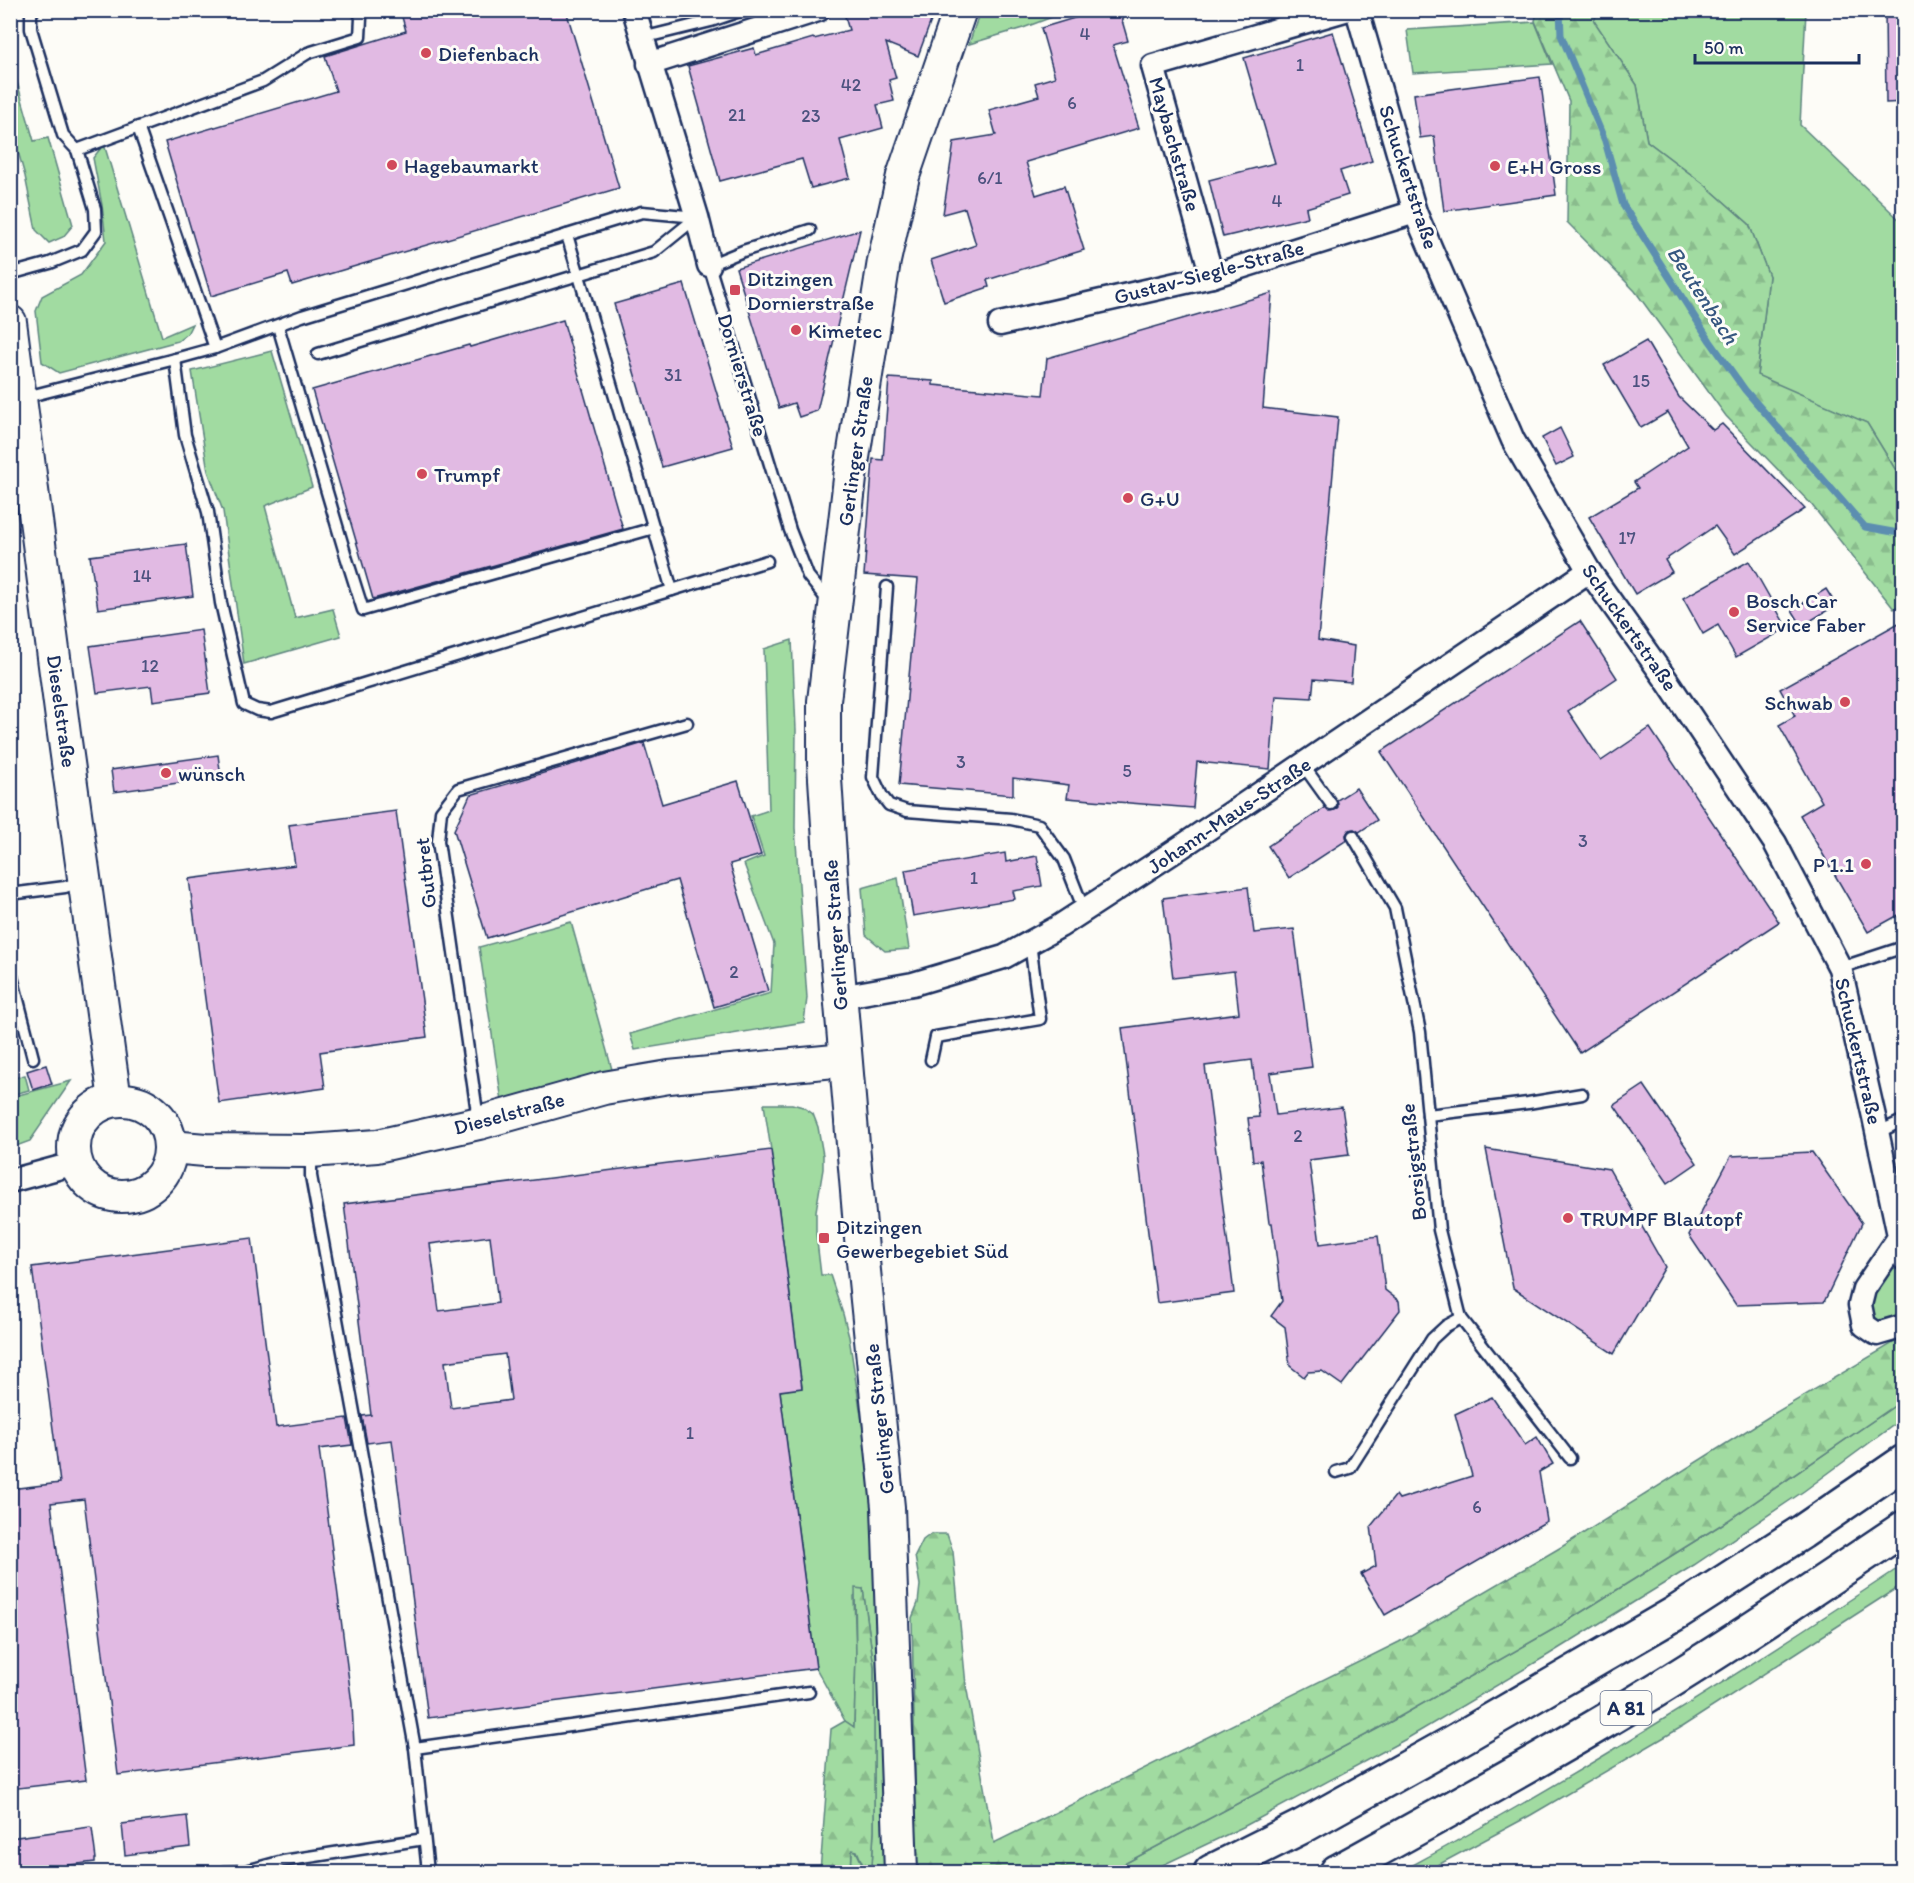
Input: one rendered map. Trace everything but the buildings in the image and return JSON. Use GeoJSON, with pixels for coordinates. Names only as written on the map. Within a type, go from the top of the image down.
{"type":"FeatureCollection","features":[{"type":"Feature","properties":{"kind":"highway","name":"A 81"},"geometry":{"type":"LineString","coordinates":[[1211,1872],[1303,1826],[1454,1742],[1676,1613],[1792,1539],[1904,1462]]}},
{"type":"Feature","properties":{"kind":"highway","name":"A 81"},"geometry":{"type":"LineString","coordinates":[[1338,1872],[1630,1706],[1904,1528]]}},
{"type":"Feature","properties":{"kind":"main road","name":"Gerlinger Straße"},"geometry":{"type":"LineString","coordinates":[[901,1872],[888,1507],[840,998],[824,763],[824,701],[851,470],[884,261],[903,176],[960,10]]}},
{"type":"Feature","properties":{"kind":"main road","name":"Dieselstraße"},"geometry":{"type":"LineString","coordinates":[[10,322],[115,1100]]}},
{"type":"Feature","properties":{"kind":"main road","name":"Dieselstraße"},"geometry":{"type":"LineString","coordinates":[[171,1147],[205,1150],[310,1151],[377,1146],[479,1123],[604,1088],[669,1077],[845,1060]]}},
{"type":"Feature","properties":{"kind":"main road"},"geometry":{"type":"LineString","coordinates":[[115,1100],[135,1102],[154,1111],[163,1121],[169,1134],[171,1147],[169,1164],[160,1179],[147,1190],[131,1196],[113,1196],[97,1190],[84,1179],[76,1163],[74,1147],[77,1130],[86,1116],[99,1105],[115,1100]]}},
{"type":"Feature","properties":{"kind":"street","name":"Dornierstraße"},"geometry":{"type":"LineString","coordinates":[[634,10],[697,217],[709,265]]}},
{"type":"Feature","properties":{"kind":"street"},"geometry":{"type":"LineString","coordinates":[[649,64],[818,10]]}},
{"type":"Feature","properties":{"kind":"street","name":"Maybachstraße"},"geometry":{"type":"LineString","coordinates":[[1212,276],[1153,66],[1345,10]]}},
{"type":"Feature","properties":{"kind":"street","name":"Schuckertstraße"},"geometry":{"type":"LineString","coordinates":[[1357,10],[1415,212],[1513,440],[1589,571],[1667,681],[1775,843],[1840,968],[1901,1249],[1864,1289],[1860,1305],[1864,1325],[1877,1334],[1904,1326]]}},
{"type":"Feature","properties":{"kind":"street","name":"Gustav-Siegle-Straße"},"geometry":{"type":"LineString","coordinates":[[1000,324],[1212,276],[1415,212]]}},
{"type":"Feature","properties":{"kind":"street","name":"Johann-Maus-Straße"},"geometry":{"type":"LineString","coordinates":[[840,998],[895,988],[1004,957],[1084,910],[1181,848],[1589,571]]}},
{"type":"Feature","properties":{"kind":"street"},"geometry":{"type":"LineString","coordinates":[[10,1181],[76,1163]]}},
{"type":"Feature","properties":{"kind":"lane"},"geometry":{"type":"LineString","coordinates":[[10,274],[50,263],[82,250],[96,231],[94,209],[77,150],[63,135],[30,29],[31,14],[34,10]]}},
{"type":"Feature","properties":{"kind":"lane"},"geometry":{"type":"LineString","coordinates":[[77,150],[263,81],[308,53],[360,37],[361,18],[358,10]]}},
{"type":"Feature","properties":{"kind":"lane"},"geometry":{"type":"LineString","coordinates":[[642,38],[711,21],[743,10]]}},
{"type":"Feature","properties":{"kind":"lane"},"geometry":{"type":"LineString","coordinates":[[138,127],[215,348]]}},
{"type":"Feature","properties":{"kind":"lane"},"geometry":{"type":"LineString","coordinates":[[21,398],[215,348],[302,316],[642,212],[697,217]]}},
{"type":"Feature","properties":{"kind":"lane"},"geometry":{"type":"LineString","coordinates":[[318,354],[654,252],[697,217]]}},
{"type":"Feature","properties":{"kind":"lane"},"geometry":{"type":"LineString","coordinates":[[709,265],[743,251],[810,230]]}},
{"type":"Feature","properties":{"kind":"lane"},"geometry":{"type":"LineString","coordinates":[[567,235],[672,590]]}},
{"type":"Feature","properties":{"kind":"lane","name":"Dornierstraße"},"geometry":{"type":"LineString","coordinates":[[709,265],[790,530],[808,576],[834,608]]}},
{"type":"Feature","properties":{"kind":"lane"},"geometry":{"type":"LineString","coordinates":[[278,326],[363,610],[654,528]]}},
{"type":"Feature","properties":{"kind":"lane"},"geometry":{"type":"LineString","coordinates":[[175,359],[186,435],[208,512],[221,603],[244,704],[257,710],[271,712],[768,561]]}},
{"type":"Feature","properties":{"kind":"lane"},"geometry":{"type":"LineString","coordinates":[[887,587],[873,777],[882,796],[889,805],[907,811],[1011,819],[1039,825],[1064,859],[1084,910]]}},
{"type":"Feature","properties":{"kind":"lane","name":"Gutbret"},"geometry":{"type":"LineString","coordinates":[[479,1123],[438,841],[441,811],[458,789],[687,723]]}},
{"type":"Feature","properties":{"kind":"lane"},"geometry":{"type":"LineString","coordinates":[[1304,765],[1331,804]]}},
{"type":"Feature","properties":{"kind":"lane","name":"Borsigstraße"},"geometry":{"type":"LineString","coordinates":[[1353,836],[1395,908],[1420,1032],[1439,1230],[1461,1318],[1570,1458]]}},
{"type":"Feature","properties":{"kind":"lane"},"geometry":{"type":"LineString","coordinates":[[10,894],[64,887],[85,880]]}},
{"type":"Feature","properties":{"kind":"lane"},"geometry":{"type":"LineString","coordinates":[[931,1060],[936,1037],[1040,1019],[1030,942]]}},
{"type":"Feature","properties":{"kind":"lane"},"geometry":{"type":"LineString","coordinates":[[1840,968],[1904,947]]}},
{"type":"Feature","properties":{"kind":"lane"},"geometry":{"type":"LineString","coordinates":[[10,969],[33,1058]]}},
{"type":"Feature","properties":{"kind":"lane"},"geometry":{"type":"LineString","coordinates":[[1428,1115],[1582,1094]]}},
{"type":"Feature","properties":{"kind":"lane"},"geometry":{"type":"LineString","coordinates":[[1877,1133],[1904,1120]]}},
{"type":"Feature","properties":{"kind":"lane"},"geometry":{"type":"LineString","coordinates":[[310,1151],[311,1176],[415,1748],[428,1872]]}},
{"type":"Feature","properties":{"kind":"lane"},"geometry":{"type":"LineString","coordinates":[[1336,1472],[1350,1468],[1432,1339],[1446,1326],[1461,1318]]}},
{"type":"Feature","properties":{"kind":"lane"},"geometry":{"type":"LineString","coordinates":[[415,1748],[809,1692]]}},
{"type":"Feature","properties":{"kind":"lane"},"geometry":{"type":"LineString","coordinates":[[223,1872],[246,1871],[283,1861],[424,1839]]}},
{"type":"Feature","properties":{"kind":"green space"},"geometry":{"type":"Polygon","coordinates":[[[980,10],[1068,11],[1023,28],[969,44],[980,10]]]}},
{"type":"Feature","properties":{"kind":"green space"},"geometry":{"type":"Polygon","coordinates":[[[1537,11],[1598,11],[1594,21],[1637,85],[1647,141],[1705,185],[1749,224],[1769,276],[1757,375],[1867,423],[1903,482],[1903,603],[1894,609],[1811,504],[1726,416],[1635,291],[1567,222],[1569,101],[1535,21],[1537,11]]]}},
{"type":"Feature","properties":{"kind":"green space"},"geometry":{"type":"Polygon","coordinates":[[[1598,11],[1806,11],[1800,125],[1903,223],[1903,482],[1867,423],[1757,376],[1769,276],[1749,224],[1705,185],[1647,141],[1637,85],[1594,21],[1598,11]]]}},
{"type":"Feature","properties":{"kind":"green space"},"geometry":{"type":"Polygon","coordinates":[[[1535,22],[1552,64],[1413,73],[1407,30],[1535,22]]]}},
{"type":"Feature","properties":{"kind":"green space"},"geometry":{"type":"Polygon","coordinates":[[[11,61],[34,141],[48,138],[73,225],[63,237],[49,243],[36,230],[25,176],[11,127],[11,61]]]}},
{"type":"Feature","properties":{"kind":"green space"},"geometry":{"type":"Polygon","coordinates":[[[104,144],[162,337],[192,324],[187,334],[178,341],[59,373],[42,362],[36,311],[42,296],[81,275],[106,241],[93,158],[104,144]]]}},
{"type":"Feature","properties":{"kind":"green space"},"geometry":{"type":"Polygon","coordinates":[[[272,351],[312,487],[265,506],[295,618],[333,609],[341,636],[244,664],[223,511],[208,471],[192,371],[272,351]]]}},
{"type":"Feature","properties":{"kind":"green space"},"geometry":{"type":"Polygon","coordinates":[[[792,640],[796,730],[795,828],[807,998],[804,1022],[635,1050],[630,1034],[771,993],[774,944],[744,864],[764,856],[751,816],[769,810],[764,649],[792,640]]]}},
{"type":"Feature","properties":{"kind":"green space"},"geometry":{"type":"Polygon","coordinates":[[[898,878],[909,949],[885,951],[866,935],[862,888],[898,878]]]}},
{"type":"Feature","properties":{"kind":"green space"},"geometry":{"type":"Polygon","coordinates":[[[571,922],[613,1073],[503,1108],[479,947],[571,922]]]}},
{"type":"Feature","properties":{"kind":"green space"},"geometry":{"type":"Polygon","coordinates":[[[25,1075],[29,1090],[11,1095],[11,1079],[25,1075]]]}},
{"type":"Feature","properties":{"kind":"green space"},"geometry":{"type":"Polygon","coordinates":[[[71,1081],[30,1141],[11,1148],[11,1097],[71,1081]]]}},
{"type":"Feature","properties":{"kind":"green space"},"geometry":{"type":"Polygon","coordinates":[[[764,1104],[792,1104],[803,1107],[813,1114],[823,1155],[816,1211],[821,1275],[830,1275],[849,1337],[872,1487],[888,1872],[868,1872],[872,1866],[874,1830],[874,1667],[863,1589],[854,1596],[856,1656],[854,1727],[845,1721],[816,1668],[780,1391],[802,1387],[764,1104]]]}},
{"type":"Feature","properties":{"kind":"green space"},"geometry":{"type":"Polygon","coordinates":[[[1903,1259],[1903,1326],[1877,1334],[1864,1289],[1877,1271],[1903,1259]]]}},
{"type":"Feature","properties":{"kind":"green space"},"geometry":{"type":"Polygon","coordinates":[[[1903,1337],[1903,1400],[1727,1521],[1559,1626],[1392,1721],[1109,1872],[917,1872],[912,1618],[918,1603],[920,1585],[915,1556],[923,1540],[931,1534],[947,1534],[953,1552],[966,1685],[994,1843],[1399,1642],[1563,1546],[1770,1416],[1903,1337]]]}},
{"type":"Feature","properties":{"kind":"green space"},"geometry":{"type":"Polygon","coordinates":[[[1903,1400],[1903,1418],[1804,1491],[1694,1565],[1548,1655],[1408,1738],[1243,1827],[1148,1872],[1109,1872],[1392,1721],[1559,1626],[1727,1521],[1903,1400]]]}},
{"type":"Feature","properties":{"kind":"green space"},"geometry":{"type":"Polygon","coordinates":[[[1903,1565],[1903,1584],[1680,1728],[1531,1815],[1425,1872],[1400,1872],[1592,1763],[1780,1646],[1903,1565]]]}},
{"type":"Feature","properties":{"kind":"green space"},"geometry":{"type":"Polygon","coordinates":[[[855,1588],[863,1589],[874,1667],[872,1866],[866,1872],[857,1851],[852,1850],[851,1872],[820,1872],[831,1729],[845,1721],[854,1727],[855,1588]]]}},
{"type":"Feature","properties":{"kind":"green space"},"geometry":{"type":"Polygon","coordinates":[[[852,1850],[856,1851],[866,1872],[851,1872],[852,1850]]]}},
{"type":"Feature","properties":{"kind":"waterway","name":"Beutenbach"},"geometry":{"type":"LineString","coordinates":[[1560,10],[1561,35],[1605,141],[1623,205],[1710,341],[1745,390],[1865,527],[1904,534]]}},
{"type":"Feature","properties":{"kind":"place","name":"Diefenbach"},"geometry":{"type":"Point","coordinates":[426,53]}},
{"type":"Feature","properties":{"kind":"place","name":"Hagebaumarkt"},"geometry":{"type":"Point","coordinates":[392,165]}},
{"type":"Feature","properties":{"kind":"place","name":"E+H Gross"},"geometry":{"type":"Point","coordinates":[1495,166]}},
{"type":"Feature","properties":{"kind":"place","name":"Ditzingen Dornierstraße"},"geometry":{"type":"Point","coordinates":[735,290]}},
{"type":"Feature","properties":{"kind":"place","name":"Kimetec"},"geometry":{"type":"Point","coordinates":[796,330]}},
{"type":"Feature","properties":{"kind":"place","name":"Trumpf"},"geometry":{"type":"Point","coordinates":[422,474]}},
{"type":"Feature","properties":{"kind":"place","name":"G+U"},"geometry":{"type":"Point","coordinates":[1128,498]}},
{"type":"Feature","properties":{"kind":"place","name":"Bosch Car Service Faber"},"geometry":{"type":"Point","coordinates":[1734,612]}},
{"type":"Feature","properties":{"kind":"place","name":"Schwab"},"geometry":{"type":"Point","coordinates":[1845,702]}},
{"type":"Feature","properties":{"kind":"place","name":"wünsch"},"geometry":{"type":"Point","coordinates":[166,773]}},
{"type":"Feature","properties":{"kind":"place","name":"P 1.1"},"geometry":{"type":"Point","coordinates":[1866,864]}},
{"type":"Feature","properties":{"kind":"place","name":"TRUMPF Blautopf"},"geometry":{"type":"Point","coordinates":[1568,1218]}},
{"type":"Feature","properties":{"kind":"place","name":"Ditzingen Gewerbegebiet Süd"},"geometry":{"type":"Point","coordinates":[824,1238]}}]}
